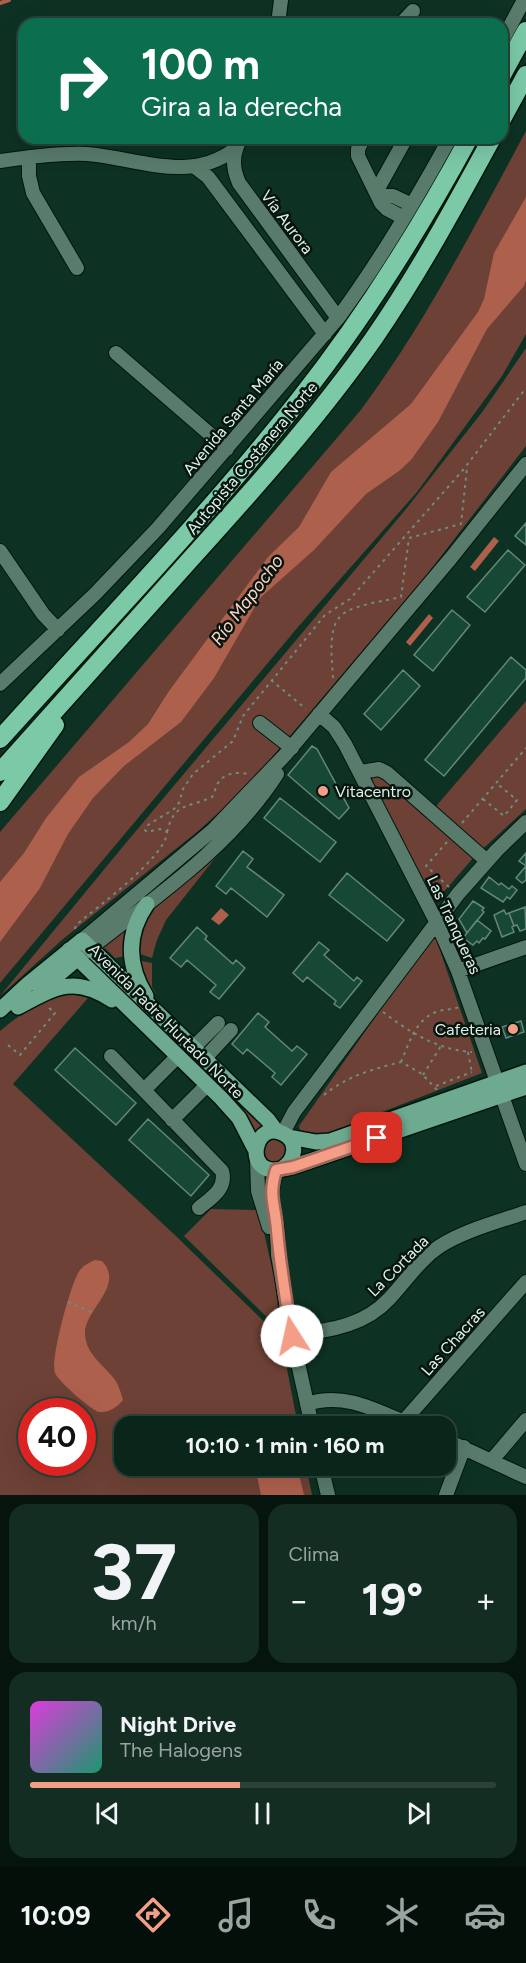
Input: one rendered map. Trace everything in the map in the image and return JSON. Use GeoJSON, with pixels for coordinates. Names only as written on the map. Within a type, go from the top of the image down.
{"type":"FeatureCollection","features":[{"type":"Feature","properties":{"kind":"highway"},"geometry":{"type":"LineString","coordinates":[[508,64],[526,31]]}},
{"type":"Feature","properties":{"kind":"highway"},"geometry":{"type":"LineString","coordinates":[[508,108],[526,75]]}},
{"type":"Feature","properties":{"kind":"highway","name":"Autopista Costanera Norte"},"geometry":{"type":"LineString","coordinates":[[0,740],[218,496],[300,398],[360,318],[394,267],[427,214],[466,144]]}},
{"type":"Feature","properties":{"kind":"highway","name":"Autopista Costanera Norte"},"geometry":{"type":"LineString","coordinates":[[0,772],[254,489],[333,393],[374,338],[410,282],[489,144]]}},
{"type":"Feature","properties":{"kind":"highway"},"geometry":{"type":"LineString","coordinates":[[0,802],[83,680]]}},
{"type":"Feature","properties":{"kind":"main road"},"geometry":{"type":"LineString","coordinates":[[147,904],[134,930],[131,958],[139,983],[160,1016]]}},
{"type":"Feature","properties":{"kind":"main road"},"geometry":{"type":"LineString","coordinates":[[0,1021],[80,949]]}},
{"type":"Feature","properties":{"kind":"main road"},"geometry":{"type":"LineString","coordinates":[[0,1010],[28,984],[80,949]]}},
{"type":"Feature","properties":{"kind":"main road","name":"Avenida Padre Hurtado Norte"},"geometry":{"type":"LineString","coordinates":[[80,949],[160,1016],[283,1134]]}},
{"type":"Feature","properties":{"kind":"main road","name":"Avenida Padre Hurtado Norte"},"geometry":{"type":"LineString","coordinates":[[80,949],[140,1019],[239,1118],[256,1154]]}},
{"type":"Feature","properties":{"kind":"main road"},"geometry":{"type":"LineString","coordinates":[[18,1007],[52,988],[78,985],[98,991],[140,1019]]}},
{"type":"Feature","properties":{"kind":"main road"},"geometry":{"type":"LineString","coordinates":[[526,1072],[500,1089],[313,1160],[280,1169],[269,1169],[262,1165],[256,1154],[260,1138],[270,1132],[316,1143],[330,1141],[445,1100],[500,1089],[526,1087]]}},
{"type":"Feature","properties":{"kind":"main road"},"geometry":{"type":"LineString","coordinates":[[280,1169],[292,1160],[294,1154],[294,1148],[283,1134]]}},
{"type":"Feature","properties":{"kind":"street"},"geometry":{"type":"LineString","coordinates":[[279,18],[281,0]]}},
{"type":"Feature","properties":{"kind":"street"},"geometry":{"type":"LineString","coordinates":[[508,30],[525,0]]}},
{"type":"Feature","properties":{"kind":"street"},"geometry":{"type":"LineString","coordinates":[[407,18],[413,11]]}},
{"type":"Feature","properties":{"kind":"street"},"geometry":{"type":"LineString","coordinates":[[0,162],[55,154],[87,154],[156,166],[195,167],[213,162],[237,144]]}},
{"type":"Feature","properties":{"kind":"street","name":"Vía Aurora"},"geometry":{"type":"LineString","coordinates":[[238,144],[234,168],[243,190],[338,318]]}},
{"type":"Feature","properties":{"kind":"street"},"geometry":{"type":"LineString","coordinates":[[360,144],[358,156],[377,194],[387,209],[404,218]]}},
{"type":"Feature","properties":{"kind":"street"},"geometry":{"type":"LineString","coordinates":[[377,194],[403,144]]}},
{"type":"Feature","properties":{"kind":"street","name":"Avenida Santa María"},"geometry":{"type":"LineString","coordinates":[[0,684],[58,630],[152,535],[325,334],[359,290],[447,144]]}},
{"type":"Feature","properties":{"kind":"street"},"geometry":{"type":"LineString","coordinates":[[29,157],[29,176],[33,193],[77,268]]}},
{"type":"Feature","properties":{"kind":"street"},"geometry":{"type":"LineString","coordinates":[[195,167],[208,177],[325,334]]}},
{"type":"Feature","properties":{"kind":"street"},"geometry":{"type":"LineString","coordinates":[[377,194],[393,196],[412,205]]}},
{"type":"Feature","properties":{"kind":"street"},"geometry":{"type":"LineString","coordinates":[[116,353],[227,449]]}},
{"type":"Feature","properties":{"kind":"street"},"geometry":{"type":"LineString","coordinates":[[80,949],[213,830],[288,752],[485,517],[526,464]]}},
{"type":"Feature","properties":{"kind":"street"},"geometry":{"type":"LineString","coordinates":[[0,551],[44,614],[58,630]]}},
{"type":"Feature","properties":{"kind":"street","name":"Las Tranqueras"},"geometry":{"type":"LineString","coordinates":[[320,714],[334,727],[361,772],[459,971],[526,1164]]}},
{"type":"Feature","properties":{"kind":"street"},"geometry":{"type":"LineString","coordinates":[[260,723],[288,752]]}},
{"type":"Feature","properties":{"kind":"street"},"geometry":{"type":"LineString","coordinates":[[80,949],[147,904],[227,837],[274,778],[288,752]]}},
{"type":"Feature","properties":{"kind":"street"},"geometry":{"type":"LineString","coordinates":[[361,772],[379,770],[387,773],[487,861]]}},
{"type":"Feature","properties":{"kind":"street"},"geometry":{"type":"LineString","coordinates":[[283,1134],[294,1112],[458,894],[526,822]]}},
{"type":"Feature","properties":{"kind":"street"},"geometry":{"type":"LineString","coordinates":[[459,971],[526,947]]}},
{"type":"Feature","properties":{"kind":"street"},"geometry":{"type":"LineString","coordinates":[[199,1054],[218,1023]]}},
{"type":"Feature","properties":{"kind":"street"},"geometry":{"type":"LineString","coordinates":[[199,1054],[231,1030]]}},
{"type":"Feature","properties":{"kind":"street"},"geometry":{"type":"LineString","coordinates":[[111,1056],[222,1171],[221,1189],[199,1208]]}},
{"type":"Feature","properties":{"kind":"street"},"geometry":{"type":"LineString","coordinates":[[144,1090],[178,1056]]}},
{"type":"Feature","properties":{"kind":"street"},"geometry":{"type":"LineString","coordinates":[[172,1120],[207,1085]]}},
{"type":"Feature","properties":{"kind":"street"},"geometry":{"type":"LineString","coordinates":[[256,1154],[258,1191],[278,1255],[292,1336],[310,1416]]}},
{"type":"Feature","properties":{"kind":"street"},"geometry":{"type":"LineString","coordinates":[[278,1255],[277,1228],[271,1195],[280,1169]]}},
{"type":"Feature","properties":{"kind":"street","name":"La Cortada"},"geometry":{"type":"LineString","coordinates":[[292,1336],[343,1327],[363,1320],[383,1306],[423,1260],[441,1246],[461,1236],[526,1212]]}},
{"type":"Feature","properties":{"kind":"street","name":"Las Chacras"},"geometry":{"type":"LineString","coordinates":[[415,1416],[526,1282]]}},
{"type":"Feature","properties":{"kind":"street"},"geometry":{"type":"LineString","coordinates":[[307,1404],[324,1399],[342,1399],[387,1416]]}},
{"type":"Feature","properties":{"kind":"street"},"geometry":{"type":"LineString","coordinates":[[492,1460],[526,1420]]}},
{"type":"Feature","properties":{"kind":"street"},"geometry":{"type":"LineString","coordinates":[[456,1444],[526,1477]]}},
{"type":"Feature","properties":{"kind":"street"},"geometry":{"type":"LineString","coordinates":[[446,1495],[464,1447]]}},
{"type":"Feature","properties":{"kind":"street"},"geometry":{"type":"LineString","coordinates":[[323,1476],[328,1495]]}},
{"type":"Feature","properties":{"kind":"path"},"geometry":{"type":"LineString","coordinates":[[167,832],[160,829],[147,832],[145,830],[148,825],[174,809],[193,774],[233,741],[243,716],[271,680],[325,615],[350,599],[467,465],[526,388]]}},
{"type":"Feature","properties":{"kind":"path"},"geometry":{"type":"LineString","coordinates":[[333,678],[332,638],[339,618],[351,609],[401,597],[410,538],[462,524],[467,465]]}},
{"type":"Feature","properties":{"kind":"path"},"geometry":{"type":"LineString","coordinates":[[271,680],[306,709]]}},
{"type":"Feature","properties":{"kind":"path"},"geometry":{"type":"LineString","coordinates":[[458,894],[426,866],[526,748]]}},
{"type":"Feature","properties":{"kind":"path"},"geometry":{"type":"LineString","coordinates":[[80,949],[76,925],[151,862],[167,838],[170,820],[175,813],[185,805],[212,797],[218,783],[226,775],[237,772],[253,774]]}},
{"type":"Feature","properties":{"kind":"path"},"geometry":{"type":"LineString","coordinates":[[483,798],[504,816],[517,800],[496,783]]}},
{"type":"Feature","properties":{"kind":"path"},"geometry":{"type":"LineString","coordinates":[[8,1045],[20,1055],[55,1013],[36,997]]}},
{"type":"Feature","properties":{"kind":"path"},"geometry":{"type":"LineString","coordinates":[[401,1062],[413,1034],[423,1020],[435,1012],[456,1009],[469,1002]]}},
{"type":"Feature","properties":{"kind":"path"},"geometry":{"type":"LineString","coordinates":[[375,1005],[413,1034],[441,1046],[468,1052],[487,1052]]}},
{"type":"Feature","properties":{"kind":"path"},"geometry":{"type":"LineString","coordinates":[[423,1075],[441,1046]]}},
{"type":"Feature","properties":{"kind":"path"},"geometry":{"type":"LineString","coordinates":[[468,1052],[474,1081]]}},
{"type":"Feature","properties":{"kind":"path"},"geometry":{"type":"LineString","coordinates":[[320,1097],[337,1084],[370,1069],[401,1062],[423,1075],[445,1100]]}},
{"type":"Feature","properties":{"kind":"path"},"geometry":{"type":"LineString","coordinates":[[434,1087],[472,1072]]}},
{"type":"Feature","properties":{"kind":"path"},"geometry":{"type":"LineString","coordinates":[[68,1302],[94,1314]]}},
{"type":"Feature","properties":{"kind":"shaded area"},"geometry":{"type":"Polygon","coordinates":[[[526,131],[526,334],[502,376],[417,492],[298,627],[0,983],[0,832],[360,411],[384,378],[427,309],[468,239],[526,131]]]}},
{"type":"Feature","properties":{"kind":"shaded area"},"geometry":{"type":"Polygon","coordinates":[[[526,348],[526,446],[425,577],[244,790],[197,832],[63,939],[0,996],[406,509],[483,411],[526,348]]]}},
{"type":"Feature","properties":{"kind":"shaded area"},"geometry":{"type":"Polygon","coordinates":[[[526,701],[526,809],[474,857],[434,903],[372,781],[373,777],[381,777],[426,818],[526,701]]]}},
{"type":"Feature","properties":{"kind":"shaded area"},"geometry":{"type":"Polygon","coordinates":[[[235,833],[166,920],[152,958],[140,954],[135,955],[144,912],[235,833]]]}},
{"type":"Feature","properties":{"kind":"shaded area"},"geometry":{"type":"Polygon","coordinates":[[[129,921],[125,935],[126,956],[115,958],[105,948],[103,950],[99,946],[129,921]]]}},
{"type":"Feature","properties":{"kind":"shaded area"},"geometry":{"type":"Polygon","coordinates":[[[434,933],[482,1073],[326,1134],[300,1131],[299,1126],[434,933]]]}},
{"type":"Feature","properties":{"kind":"shaded area"},"geometry":{"type":"Polygon","coordinates":[[[137,960],[152,963],[152,987],[157,995],[142,977],[137,960]]]}},
{"type":"Feature","properties":{"kind":"shaded area"},"geometry":{"type":"Polygon","coordinates":[[[97,964],[264,1127],[255,1133],[245,1114],[231,1098],[95,965],[97,964]]]}},
{"type":"Feature","properties":{"kind":"shaded area"},"geometry":{"type":"Polygon","coordinates":[[[67,993],[88,998],[13,1084],[281,1338],[296,1416],[114,1416],[114,1476],[308,1476],[312,1495],[0,1495],[0,1031],[31,1008],[67,993]]]}},
{"type":"Feature","properties":{"kind":"shaded area"},"geometry":{"type":"Polygon","coordinates":[[[275,1139],[280,1140],[286,1146],[286,1156],[280,1162],[275,1163],[270,1162],[264,1156],[263,1151],[264,1146],[270,1140],[275,1139]]]}},
{"type":"Feature","properties":{"kind":"shaded area"},"geometry":{"type":"Polygon","coordinates":[[[211,1209],[259,1210],[274,1277],[281,1331],[184,1236],[211,1209]]]}},
{"type":"Feature","properties":{"kind":"water","name":"Río Mapocho"},"geometry":{"type":"Polygon","coordinates":[[[526,197],[526,280],[524,286],[487,329],[438,422],[411,460],[366,494],[314,550],[260,598],[214,678],[181,722],[124,766],[93,798],[68,834],[40,888],[0,942],[0,882],[79,777],[129,742],[148,724],[169,691],[268,557],[299,527],[331,472],[411,404],[478,312],[484,299],[494,253],[526,197]]]}},
{"type":"Feature","properties":{"kind":"water"},"geometry":{"type":"Polygon","coordinates":[[[494,537],[499,541],[475,571],[470,567],[494,537]]]}},
{"type":"Feature","properties":{"kind":"water"},"geometry":{"type":"Polygon","coordinates":[[[429,614],[433,618],[410,646],[406,642],[429,614]]]}},
{"type":"Feature","properties":{"kind":"water"},"geometry":{"type":"Polygon","coordinates":[[[221,908],[229,915],[219,925],[211,919],[221,908]]]}},
{"type":"Feature","properties":{"kind":"water"},"geometry":{"type":"Polygon","coordinates":[[[95,1260],[102,1261],[108,1270],[109,1279],[107,1288],[87,1323],[85,1332],[87,1345],[115,1380],[123,1400],[106,1412],[96,1410],[96,1398],[79,1398],[68,1389],[57,1377],[54,1365],[62,1321],[76,1277],[80,1270],[95,1260]]]}},
{"type":"Feature","properties":{"kind":"water"},"geometry":{"type":"Polygon","coordinates":[[[257,1476],[299,1476],[304,1495],[261,1495],[257,1476]]]}},
{"type":"Feature","properties":{"kind":"building"},"geometry":{"type":"Polygon","coordinates":[[[526,523],[526,545],[515,536],[526,523]]]}},
{"type":"Feature","properties":{"kind":"building"},"geometry":{"type":"Polygon","coordinates":[[[508,550],[525,565],[485,612],[467,597],[508,550]]]}},
{"type":"Feature","properties":{"kind":"building"},"geometry":{"type":"Polygon","coordinates":[[[452,610],[470,625],[433,671],[414,655],[452,610]]]}},
{"type":"Feature","properties":{"kind":"building"},"geometry":{"type":"Polygon","coordinates":[[[511,657],[526,670],[526,678],[444,776],[425,760],[511,657]]]}},
{"type":"Feature","properties":{"kind":"building"},"geometry":{"type":"Polygon","coordinates":[[[403,670],[420,686],[381,730],[364,714],[403,670]]]}},
{"type":"Feature","properties":{"kind":"building","name":"Vitacentro"},"geometry":{"type":"Polygon","coordinates":[[[312,746],[317,749],[349,808],[339,819],[288,775],[312,746]]]}},
{"type":"Feature","properties":{"kind":"building"},"geometry":{"type":"Polygon","coordinates":[[[280,798],[336,842],[320,862],[264,818],[280,798]]]}},
{"type":"Feature","properties":{"kind":"building"},"geometry":{"type":"Polygon","coordinates":[[[243,851],[253,859],[247,867],[284,895],[267,917],[231,888],[226,894],[216,886],[243,851]]]}},
{"type":"Feature","properties":{"kind":"building"},"geometry":{"type":"Polygon","coordinates":[[[526,853],[526,866],[519,861],[526,853]]]}},
{"type":"Feature","properties":{"kind":"building"},"geometry":{"type":"Polygon","coordinates":[[[526,866],[526,880],[522,883],[516,878],[526,866]]]}},
{"type":"Feature","properties":{"kind":"building"},"geometry":{"type":"Polygon","coordinates":[[[347,873],[404,920],[387,941],[329,895],[347,873]]]}},
{"type":"Feature","properties":{"kind":"building"},"geometry":{"type":"Polygon","coordinates":[[[489,877],[499,885],[501,883],[509,889],[512,886],[517,890],[510,899],[507,897],[503,902],[481,888],[489,877]]]}},
{"type":"Feature","properties":{"kind":"building"},"geometry":{"type":"Polygon","coordinates":[[[473,901],[484,908],[482,910],[484,912],[467,933],[459,919],[473,901]]]}},
{"type":"Feature","properties":{"kind":"building"},"geometry":{"type":"Polygon","coordinates":[[[525,907],[526,929],[520,931],[517,925],[514,926],[509,913],[525,907]]]}},
{"type":"Feature","properties":{"kind":"building"},"geometry":{"type":"Polygon","coordinates":[[[504,910],[506,914],[509,913],[514,932],[502,937],[494,915],[504,910]]]}},
{"type":"Feature","properties":{"kind":"building"},"geometry":{"type":"Polygon","coordinates":[[[477,920],[491,931],[485,939],[473,945],[463,938],[477,920]]]}},
{"type":"Feature","properties":{"kind":"building"},"geometry":{"type":"Polygon","coordinates":[[[197,927],[207,936],[205,939],[233,964],[236,960],[245,968],[219,999],[210,992],[216,985],[187,960],[181,967],[170,958],[197,927]]]}},
{"type":"Feature","properties":{"kind":"building"},"geometry":{"type":"Polygon","coordinates":[[[319,942],[329,950],[324,955],[354,981],[357,977],[362,981],[340,1008],[334,1004],[336,1001],[307,977],[303,982],[293,973],[319,942]]]}},
{"type":"Feature","properties":{"kind":"building"},"geometry":{"type":"Polygon","coordinates":[[[258,1013],[269,1022],[265,1027],[292,1051],[297,1046],[307,1054],[281,1085],[272,1077],[275,1073],[247,1049],[243,1054],[232,1044],[258,1013]]]}},
{"type":"Feature","properties":{"kind":"building","name":"Cafeteria"},"geometry":{"type":"Polygon","coordinates":[[[521,1021],[524,1032],[506,1038],[502,1027],[521,1021]]]}},
{"type":"Feature","properties":{"kind":"building"},"geometry":{"type":"Polygon","coordinates":[[[75,1048],[136,1103],[116,1125],[55,1070],[75,1048]]]}},
{"type":"Feature","properties":{"kind":"building"},"geometry":{"type":"Polygon","coordinates":[[[148,1119],[209,1175],[191,1196],[129,1140],[148,1119]]]}},
{"type":"Feature","properties":{"kind":"waterway"},"geometry":{"type":"LineString","coordinates":[[0,3],[9,0]]}},
{"type":"Feature","properties":{"kind":"place","name":"Vitacentro"},"geometry":{"type":"Point","coordinates":[323,791]}},
{"type":"Feature","properties":{"kind":"place","name":"Cafeteria"},"geometry":{"type":"Point","coordinates":[513,1029]}},
{"type":"Feature","properties":{"kind":"route"},"geometry":{"type":"LineString","coordinates":[[292,1336],[278,1255],[277,1228],[271,1195],[276,1170],[293,1167],[377,1138]]}}]}
